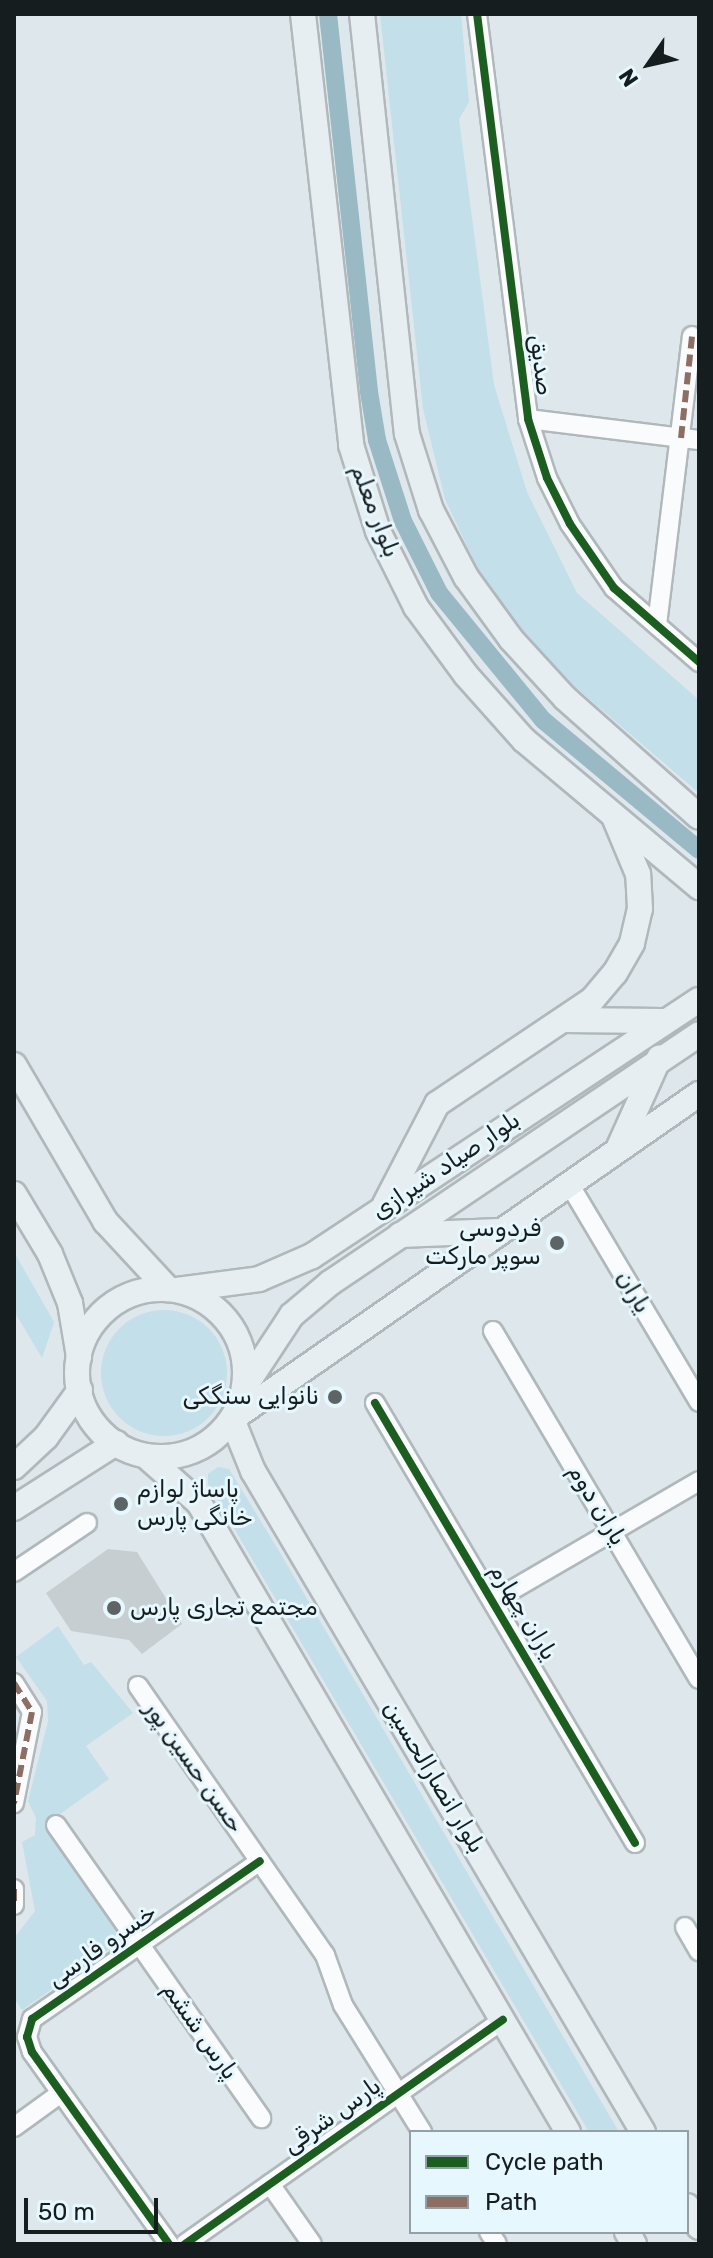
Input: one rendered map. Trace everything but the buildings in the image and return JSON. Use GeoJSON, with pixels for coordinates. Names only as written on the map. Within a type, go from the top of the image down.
{"type":"FeatureCollection","features":[{"type":"Feature","properties":{"kind":"main road","name":"بلوار معلم"},"geometry":{"type":"LineString","coordinates":[[303,14],[351,445],[378,531],[416,607],[466,675],[524,740],[699,887]]}},
{"type":"Feature","properties":{"kind":"main road"},"geometry":{"type":"LineString","coordinates":[[362,14],[407,434],[431,510],[466,577],[511,639],[565,698],[699,817]]}},
{"type":"Feature","properties":{"kind":"main road"},"geometry":{"type":"LineString","coordinates":[[382,1208],[437,1104],[592,1000],[615,973],[637,920],[638,874],[614,816]]}},
{"type":"Feature","properties":{"kind":"main road","name":"بلوار صیاد شیرازی"},"geometry":{"type":"LineString","coordinates":[[172,1290],[259,1279],[312,1256],[662,1021],[699,1000]]}},
{"type":"Feature","properties":{"kind":"main road"},"geometry":{"type":"LineString","coordinates":[[564,1020],[662,1021]]}},
{"type":"Feature","properties":{"kind":"main road","name":"بلوار صیاد شیرازی"},"geometry":{"type":"LineString","coordinates":[[244,1388],[292,1315],[400,1235],[660,1056],[699,1034]]}},
{"type":"Feature","properties":{"kind":"main road"},"geometry":{"type":"LineString","coordinates":[[619,1147],[660,1056]]}},
{"type":"Feature","properties":{"kind":"main road"},"geometry":{"type":"LineString","coordinates":[[14,1065],[105,1221],[172,1290]]}},
{"type":"Feature","properties":{"kind":"main road"},"geometry":{"type":"LineString","coordinates":[[146,1456],[195,1450],[232,1419],[568,1182],[699,1094]]}},
{"type":"Feature","properties":{"kind":"main road"},"geometry":{"type":"LineString","coordinates":[[14,1194],[50,1254],[70,1303],[79,1358],[80,1390],[87,1411],[116,1443],[146,1456],[199,1503],[567,2130]]}},
{"type":"Feature","properties":{"kind":"main road"},"geometry":{"type":"LineString","coordinates":[[400,1235],[499,1231]]}},
{"type":"Feature","properties":{"kind":"main road"},"geometry":{"type":"LineString","coordinates":[[79,1358],[92,1325],[110,1307],[133,1294],[172,1290],[201,1299],[230,1326],[245,1362],[244,1388],[232,1419]]}},
{"type":"Feature","properties":{"kind":"main road"},"geometry":{"type":"LineString","coordinates":[[14,1467],[46,1437],[80,1390]]}},
{"type":"Feature","properties":{"kind":"main road","name":"بلوار انصارالحسین"},"geometry":{"type":"LineString","coordinates":[[232,1419],[253,1471],[642,2130]]}},
{"type":"Feature","properties":{"kind":"main road"},"geometry":{"type":"LineString","coordinates":[[14,1508],[116,1443]]}},
{"type":"Feature","properties":{"kind":"main road"},"geometry":{"type":"LineString","coordinates":[[689,2210],[699,2227]]}},
{"type":"Feature","properties":{"kind":"street","name":"صدیق"},"geometry":{"type":"LineString","coordinates":[[477,14],[528,419],[547,478],[570,524],[614,588],[699,662]]}},
{"type":"Feature","properties":{"kind":"street"},"geometry":{"type":"LineString","coordinates":[[657,625],[690,439],[692,336]]}},
{"type":"Feature","properties":{"kind":"street"},"geometry":{"type":"LineString","coordinates":[[528,419],[690,439]]}},
{"type":"Feature","properties":{"kind":"street","name":"یاران"},"geometry":{"type":"LineString","coordinates":[[568,1182],[699,1402]]}},
{"type":"Feature","properties":{"kind":"street","name":"یاران دوم"},"geometry":{"type":"LineString","coordinates":[[493,1331],[699,1679]]}},
{"type":"Feature","properties":{"kind":"street","name":"یاران چهارم"},"geometry":{"type":"LineString","coordinates":[[375,1403],[635,1843]]}},
{"type":"Feature","properties":{"kind":"street"},"geometry":{"type":"LineString","coordinates":[[493,1601],[699,1481]]}},
{"type":"Feature","properties":{"kind":"street"},"geometry":{"type":"LineString","coordinates":[[14,1572],[87,1523]]}},
{"type":"Feature","properties":{"kind":"street"},"geometry":{"type":"LineString","coordinates":[[14,1683],[32,1712],[14,1803]]}},
{"type":"Feature","properties":{"kind":"street","name":"حسن حسین پور"},"geometry":{"type":"LineString","coordinates":[[138,1686],[325,1955],[343,2005],[421,2130]]}},
{"type":"Feature","properties":{"kind":"street","name":"پارس ششم"},"geometry":{"type":"LineString","coordinates":[[56,1825],[261,2118]]}},
{"type":"Feature","properties":{"kind":"street","name":"خسرو فارسی"},"geometry":{"type":"LineString","coordinates":[[169,2244],[32,2052],[27,2037],[32,2019],[260,1861]]}},
{"type":"Feature","properties":{"kind":"street"},"geometry":{"type":"LineString","coordinates":[[14,1889],[14,1905]]}},
{"type":"Feature","properties":{"kind":"street"},"geometry":{"type":"LineString","coordinates":[[685,1927],[699,1951]]}},
{"type":"Feature","properties":{"kind":"street","name":"پارس شرقی"},"geometry":{"type":"LineString","coordinates":[[185,2244],[503,2020]]}},
{"type":"Feature","properties":{"kind":"street"},"geometry":{"type":"LineString","coordinates":[[14,2127],[61,2093]]}},
{"type":"Feature","properties":{"kind":"street"},"geometry":{"type":"LineString","coordinates":[[270,2184],[312,2244]]}},
{"type":"Feature","properties":{"kind":"shaded area"},"geometry":{"type":"Polygon","coordinates":[[[380,14],[461,14],[469,102],[459,119],[494,385],[527,492],[577,593],[699,700],[699,793],[559,673],[487,589],[445,499],[423,409],[380,14]]]}},
{"type":"Feature","properties":{"kind":"shaded area"},"geometry":{"type":"Polygon","coordinates":[[[14,1252],[54,1322],[42,1358],[14,1311],[14,1252]]]}},
{"type":"Feature","properties":{"kind":"shaded area"},"geometry":{"type":"Polygon","coordinates":[[[164,1310],[188,1315],[208,1329],[222,1349],[227,1373],[222,1397],[208,1417],[188,1431],[164,1436],[140,1431],[120,1417],[106,1397],[101,1373],[106,1349],[120,1329],[140,1315],[164,1310]]]}},
{"type":"Feature","properties":{"kind":"shaded area"},"geometry":{"type":"Polygon","coordinates":[[[218,1467],[229,1469],[618,2130],[588,2130],[208,1484],[208,1474],[218,1467]]]}},
{"type":"Feature","properties":{"kind":"shaded area"},"geometry":{"type":"Polygon","coordinates":[[[58,1626],[84,1665],[91,1662],[133,1713],[86,1746],[109,1779],[45,1825],[122,1940],[22,2010],[14,1998],[14,1938],[35,1911],[22,1842],[35,1835],[36,1818],[28,1801],[48,1721],[47,1701],[16,1657],[58,1626]]]}},
{"type":"Feature","properties":{"kind":"waterway"},"geometry":{"type":"LineString","coordinates":[[328,14],[369,392],[377,440],[403,521],[439,593],[543,720],[699,850]]}},
{"type":"Feature","properties":{"kind":"marked path"},"geometry":{"type":"LineString","coordinates":[[681,438],[692,336]]}},
{"type":"Feature","properties":{"kind":"marked path"},"geometry":{"type":"LineString","coordinates":[[14,1683],[32,1712],[14,1803]]}},
{"type":"Feature","properties":{"kind":"marked path"},"geometry":{"type":"LineString","coordinates":[[14,1889],[14,1905]]}},
{"type":"Feature","properties":{"kind":"cycle path"},"geometry":{"type":"LineString","coordinates":[[477,14],[528,419],[547,478],[570,524],[614,588],[699,662]]}},
{"type":"Feature","properties":{"kind":"cycle path"},"geometry":{"type":"LineString","coordinates":[[375,1403],[635,1843]]}},
{"type":"Feature","properties":{"kind":"cycle path"},"geometry":{"type":"LineString","coordinates":[[169,2244],[32,2052],[27,2037],[32,2019],[260,1861]]}},
{"type":"Feature","properties":{"kind":"cycle path"},"geometry":{"type":"LineString","coordinates":[[185,2244],[503,2020]]}},
{"type":"Feature","properties":{"kind":"place","name":"فردوسی سوپر مارکت"},"geometry":{"type":"Point","coordinates":[557,1243]}},
{"type":"Feature","properties":{"kind":"place","name":"نانوایی سنگکی"},"geometry":{"type":"Point","coordinates":[335,1397]}},
{"type":"Feature","properties":{"kind":"place","name":"پاساژ لوازم خانگی پارس"},"geometry":{"type":"Point","coordinates":[121,1504]}},
{"type":"Feature","properties":{"kind":"place","name":"مجتمع تجاری پارس"},"geometry":{"type":"Point","coordinates":[114,1608]}}]}
